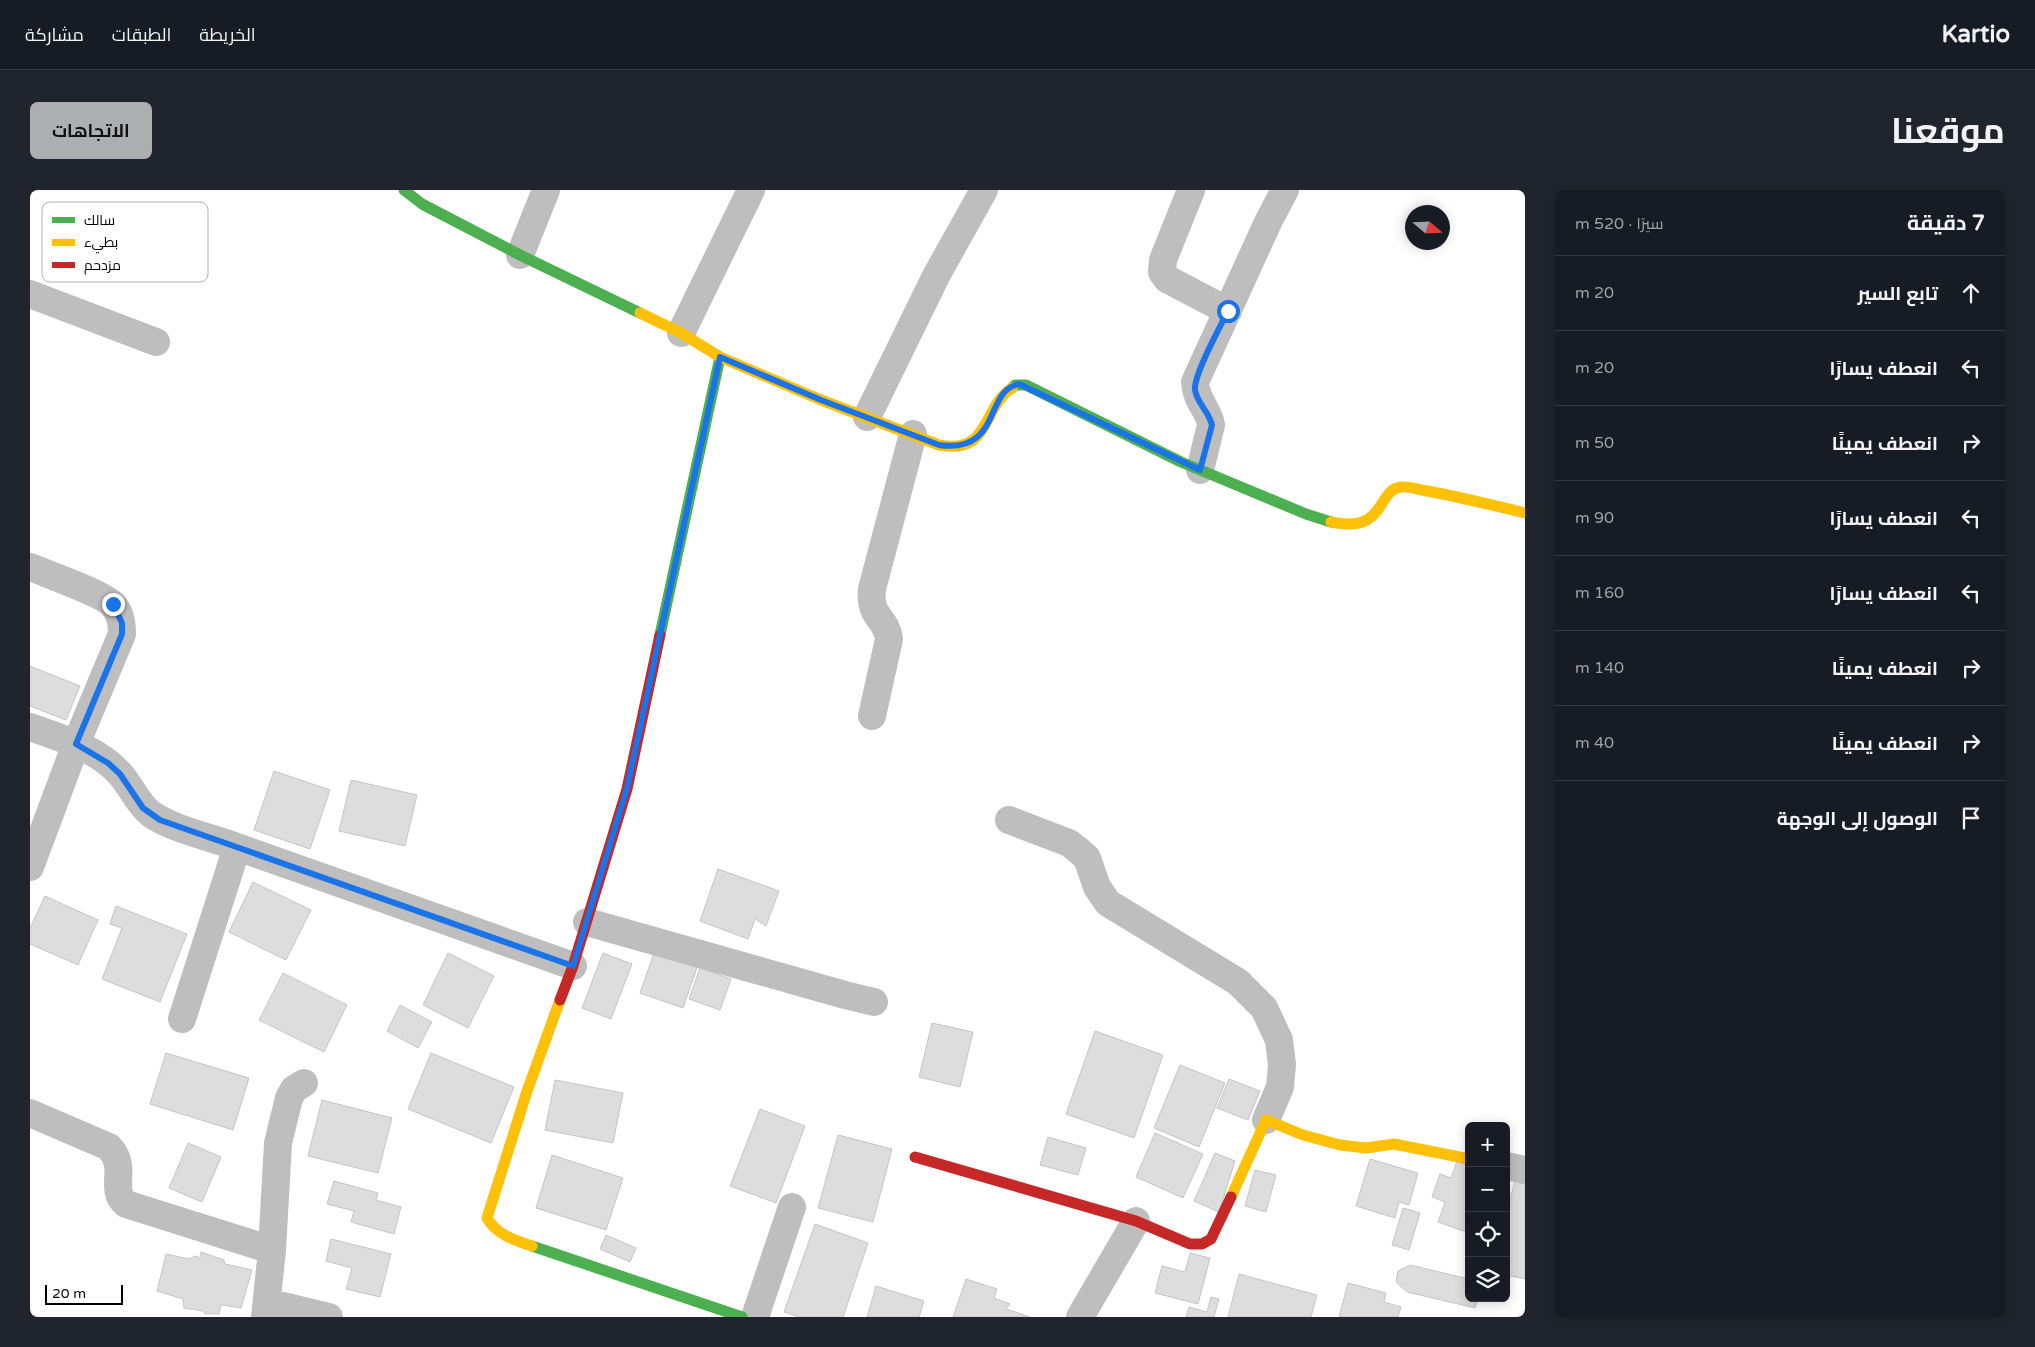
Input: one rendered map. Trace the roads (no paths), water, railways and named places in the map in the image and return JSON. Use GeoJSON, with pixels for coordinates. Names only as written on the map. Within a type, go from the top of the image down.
{"type":"FeatureCollection","features":[{"type":"Feature","properties":{"kind":"street"},"geometry":{"type":"LineString","coordinates":[[520,255],[546,190]]}},
{"type":"Feature","properties":{"kind":"street"},"geometry":{"type":"LineString","coordinates":[[681,334],[751,190]]}},
{"type":"Feature","properties":{"kind":"street"},"geometry":{"type":"LineString","coordinates":[[867,417],[936,276],[984,190]]}},
{"type":"Feature","properties":{"kind":"street"},"geometry":{"type":"LineString","coordinates":[[1191,190],[1163,260],[1162,272],[1167,279],[1228,311]]}},
{"type":"Feature","properties":{"kind":"street"},"geometry":{"type":"LineString","coordinates":[[1200,470],[1212,425],[1198,399],[1195,382],[1269,220],[1286,190]]}},
{"type":"Feature","properties":{"kind":"street"},"geometry":{"type":"LineString","coordinates":[[419,195],[520,255],[681,334],[720,357],[939,445],[958,447],[969,443],[979,436],[1008,388],[1019,384],[1230,484],[1326,522],[1343,525],[1359,524],[1373,518],[1394,489],[1401,487],[1450,495],[1525,513]]}},
{"type":"Feature","properties":{"kind":"street"},"geometry":{"type":"LineString","coordinates":[[30,294],[156,342]]}},
{"type":"Feature","properties":{"kind":"street"},"geometry":{"type":"LineString","coordinates":[[720,357],[627,788],[573,966],[527,1091],[487,1218],[493,1228],[510,1239],[742,1317]]}},
{"type":"Feature","properties":{"kind":"street"},"geometry":{"type":"LineString","coordinates":[[872,716],[890,639],[888,630],[872,609],[872,589],[912,434]]}},
{"type":"Feature","properties":{"kind":"street"},"geometry":{"type":"LineString","coordinates":[[30,567],[102,597],[113,604],[122,623],[122,634],[76,744],[30,867]]}},
{"type":"Feature","properties":{"kind":"street"},"geometry":{"type":"LineString","coordinates":[[30,727],[76,744],[108,763],[120,774],[143,808],[160,820],[573,966]]}},
{"type":"Feature","properties":{"kind":"street"},"geometry":{"type":"LineString","coordinates":[[915,1157],[1136,1222],[1190,1244],[1202,1244],[1211,1239],[1280,1087],[1282,1065],[1279,1040],[1264,1008],[1238,982],[1108,902],[1097,888],[1087,858],[1069,843],[1009,820]]}},
{"type":"Feature","properties":{"kind":"street"},"geometry":{"type":"LineString","coordinates":[[182,1019],[238,847]]}},
{"type":"Feature","properties":{"kind":"street"},"geometry":{"type":"LineString","coordinates":[[586,922],[874,1002]]}},
{"type":"Feature","properties":{"kind":"street"},"geometry":{"type":"LineString","coordinates":[[304,1083],[294,1088],[288,1098],[278,1143],[272,1250],[266,1310],[329,1317]]}},
{"type":"Feature","properties":{"kind":"street"},"geometry":{"type":"LineString","coordinates":[[30,1113],[109,1146],[116,1154],[119,1163],[118,1193],[120,1199],[126,1204],[272,1250]]}},
{"type":"Feature","properties":{"kind":"street"},"geometry":{"type":"LineString","coordinates":[[1266,1120],[1303,1135],[1340,1145],[1366,1148],[1394,1144],[1465,1158]]}},
{"type":"Feature","properties":{"kind":"street"},"geometry":{"type":"LineString","coordinates":[[1510,1167],[1525,1170]]}},
{"type":"Feature","properties":{"kind":"street"},"geometry":{"type":"LineString","coordinates":[[755,1317],[792,1206]]}},
{"type":"Feature","properties":{"kind":"street"},"geometry":{"type":"LineString","coordinates":[[1080,1317],[1136,1222]]}}]}
